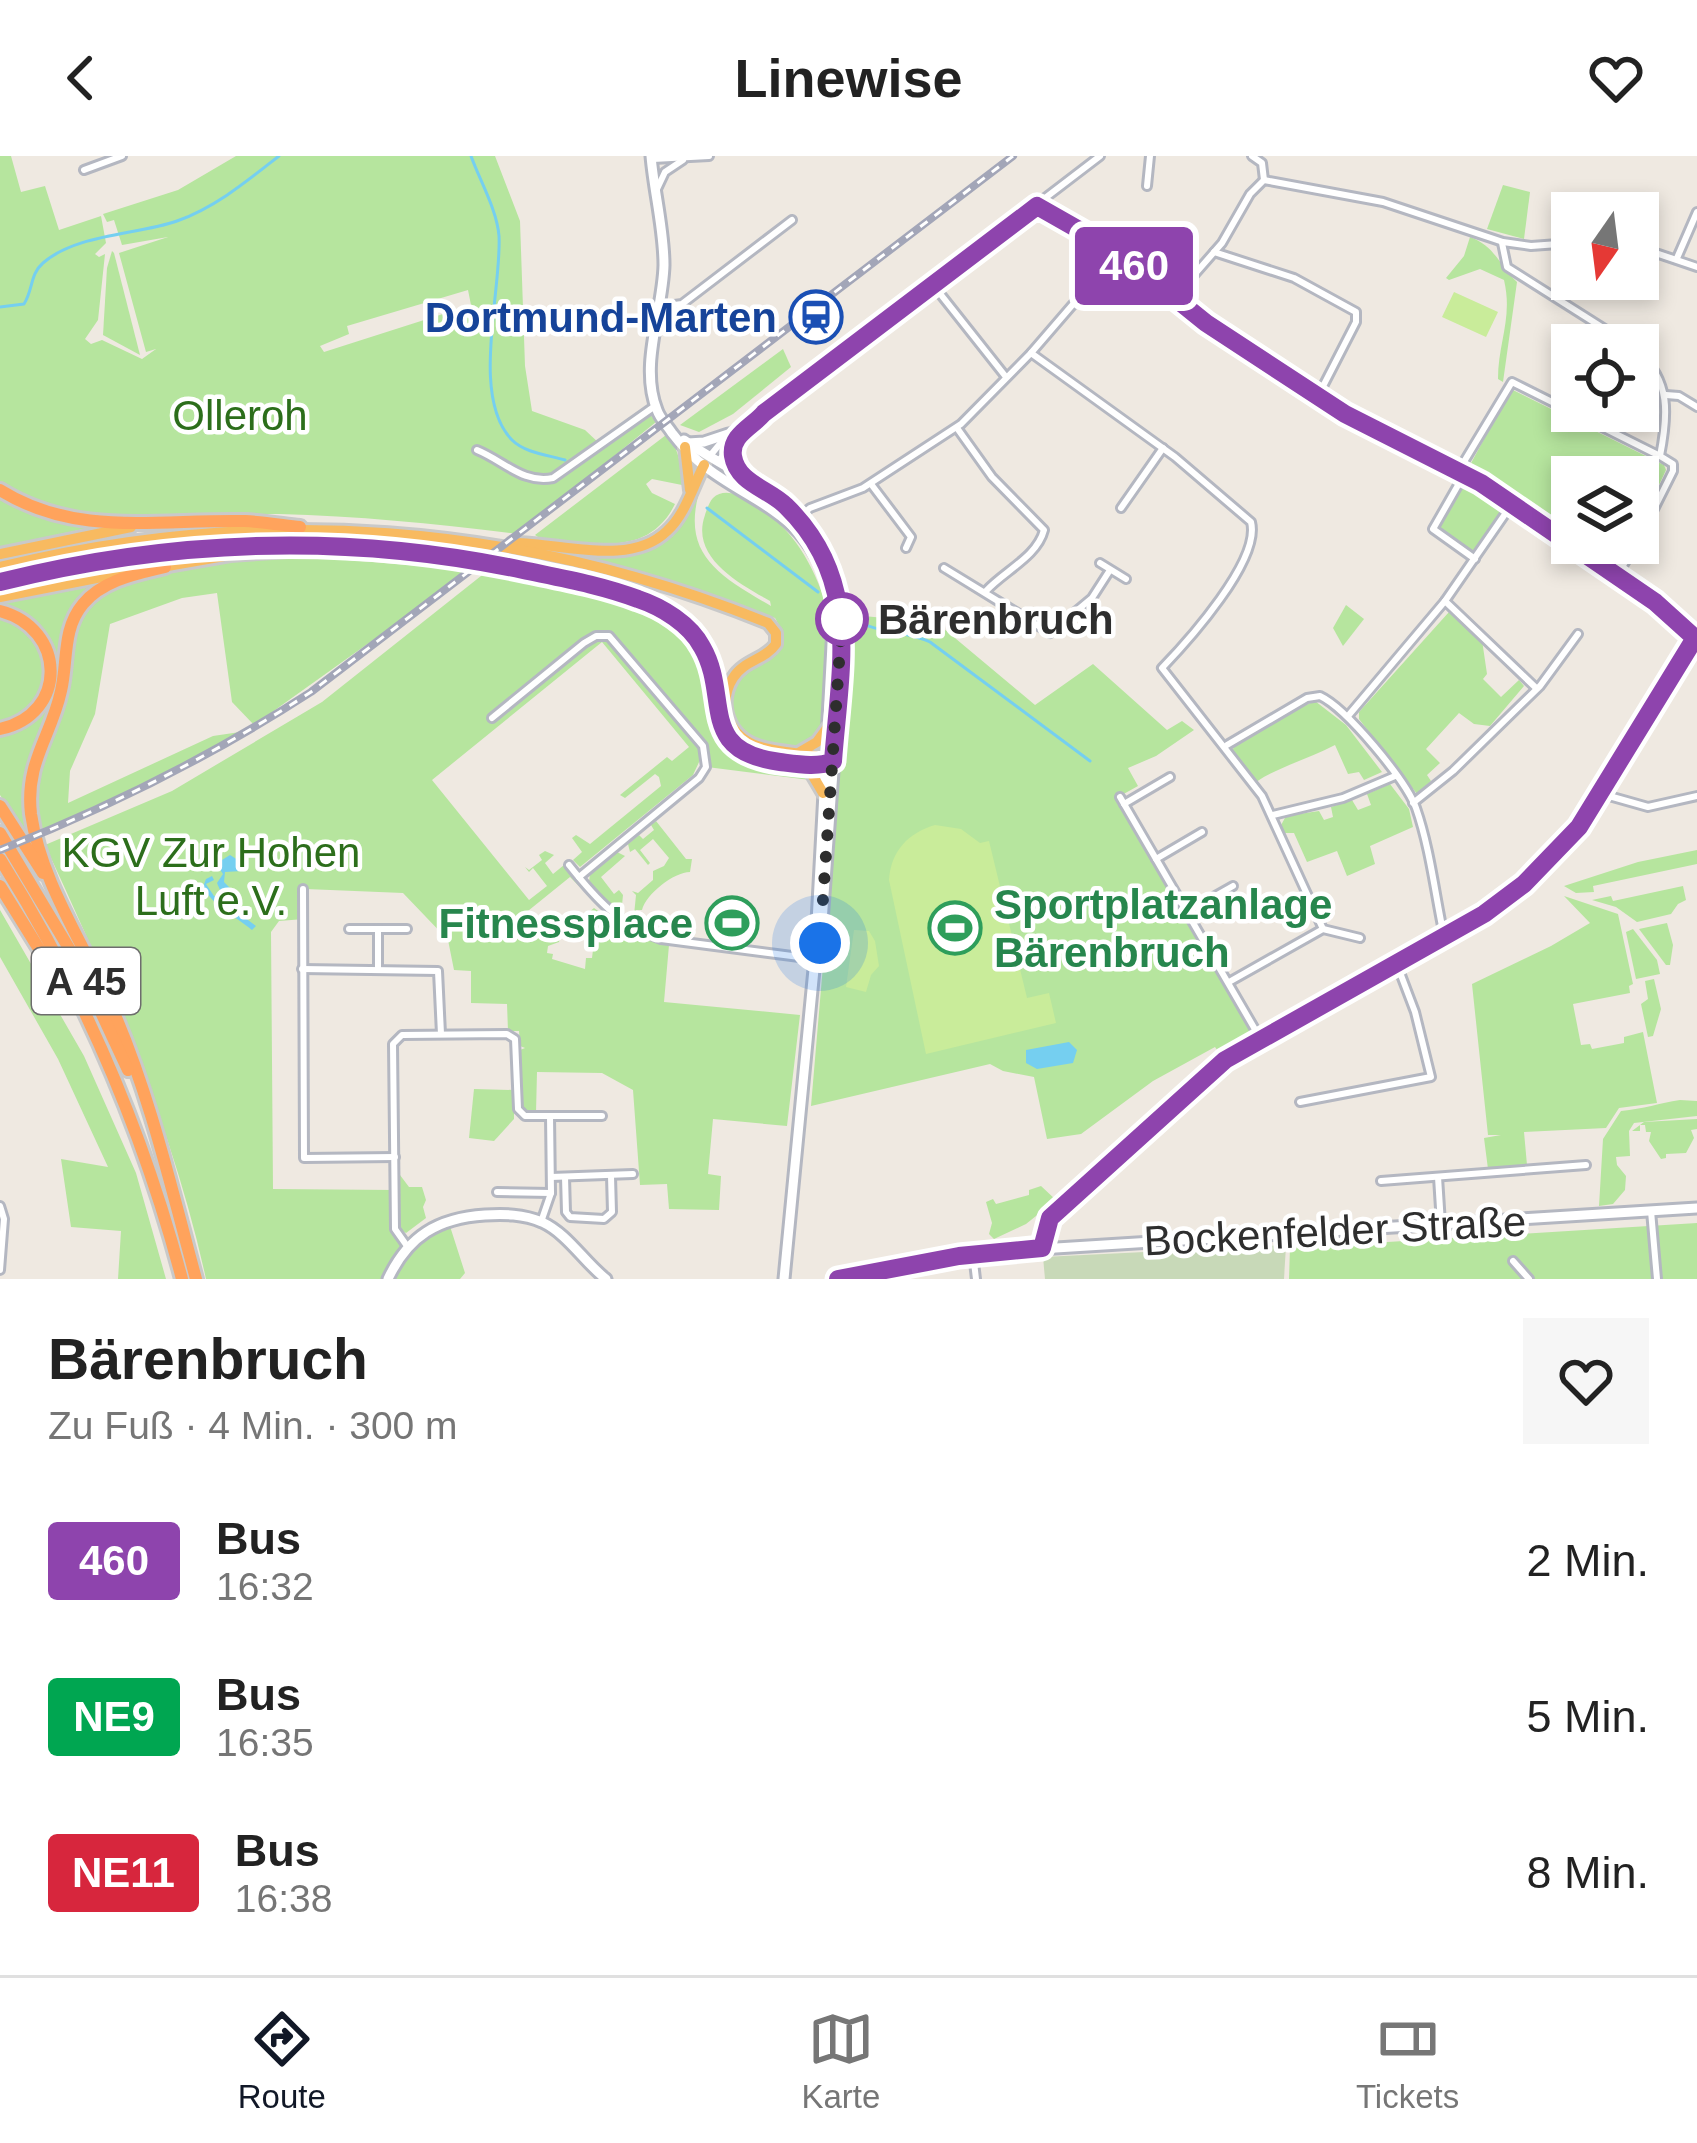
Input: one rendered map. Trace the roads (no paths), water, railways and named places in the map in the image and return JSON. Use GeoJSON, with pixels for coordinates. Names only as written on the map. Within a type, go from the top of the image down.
{"type":"FeatureCollection","features":[{"type":"Feature","properties":{"kind":"highway"},"geometry":{"type":"LineString","coordinates":[[686,445],[690,493]]}},
{"type":"Feature","properties":{"kind":"highway"},"geometry":{"type":"LineString","coordinates":[[485,543],[608,550],[640,547],[666,533],[710,461]]}},
{"type":"Feature","properties":{"kind":"highway"},"geometry":{"type":"LineString","coordinates":[[0,490],[30,508],[64,518],[141,526]]}},
{"type":"Feature","properties":{"kind":"highway"},"geometry":{"type":"LineString","coordinates":[[0,554],[141,526],[245,521],[485,543],[640,580],[768,623],[776,633],[776,644],[735,674],[727,691],[728,715],[749,743],[828,761]]}},
{"type":"Feature","properties":{"kind":"highway"},"geometry":{"type":"LineString","coordinates":[[0,567],[144,539],[301,527]]}},
{"type":"Feature","properties":{"kind":"highway"},"geometry":{"type":"LineString","coordinates":[[0,582],[95,562],[254,544],[456,558],[556,577],[635,598],[681,623],[699,640],[706,655],[724,733],[747,754],[810,771],[823,793]]}},
{"type":"Feature","properties":{"kind":"highway"},"geometry":{"type":"LineString","coordinates":[[0,597],[72,580],[230,555],[343,548]]}},
{"type":"Feature","properties":{"kind":"highway"},"geometry":{"type":"LineString","coordinates":[[158,1137],[112,1007],[57,894],[34,831],[31,784],[40,743],[62,690],[72,624],[82,605],[103,587],[165,567]]}},
{"type":"Feature","properties":{"kind":"highway"},"geometry":{"type":"LineString","coordinates":[[0,611],[34,628],[51,662],[50,685],[40,705],[26,720],[0,729]]}},
{"type":"Feature","properties":{"kind":"highway"},"geometry":{"type":"LineString","coordinates":[[797,753],[817,742],[828,727]]}},
{"type":"Feature","properties":{"kind":"highway"},"geometry":{"type":"LineString","coordinates":[[787,763],[828,761]]}},
{"type":"Feature","properties":{"kind":"highway"},"geometry":{"type":"LineString","coordinates":[[0,806],[57,894]]}},
{"type":"Feature","properties":{"kind":"highway","name":"A 45"},"geometry":{"type":"LineString","coordinates":[[0,832],[79,965],[158,1137],[196,1279]]}},
{"type":"Feature","properties":{"kind":"highway","name":"A 45"},"geometry":{"type":"LineString","coordinates":[[0,860],[94,1031],[134,1127],[182,1279]]}},
{"type":"Feature","properties":{"kind":"highway"},"geometry":{"type":"LineString","coordinates":[[0,886],[94,1031]]}},
{"type":"Feature","properties":{"kind":"main road"},"geometry":{"type":"LineString","coordinates":[[651,158],[664,259],[651,365],[655,406],[674,435],[784,516],[820,562],[831,594],[835,623],[821,939],[815,959]]}},
{"type":"Feature","properties":{"kind":"main road"},"geometry":{"type":"LineString","coordinates":[[686,445],[732,436],[742,476]]}},
{"type":"Feature","properties":{"kind":"main road"},"geometry":{"type":"LineString","coordinates":[[710,461],[772,494],[798,519],[822,554],[842,612],[784,1279]]}},
{"type":"Feature","properties":{"kind":"main road","name":"Bockenfelder Straße"},"geometry":{"type":"LineString","coordinates":[[838,1279],[1042,1248],[1697,1208]]}},
{"type":"Feature","properties":{"kind":"main road"},"geometry":{"type":"LineString","coordinates":[[388,1279],[407,1246],[430,1228],[460,1217],[506,1214],[542,1222],[566,1239],[601,1278]]}},
{"type":"Feature","properties":{"kind":"street"},"geometry":{"type":"LineString","coordinates":[[84,170],[122,156]]}},
{"type":"Feature","properties":{"kind":"street"},"geometry":{"type":"LineString","coordinates":[[651,158],[709,156]]}},
{"type":"Feature","properties":{"kind":"street"},"geometry":{"type":"LineString","coordinates":[[710,461],[732,436],[1100,156]]}},
{"type":"Feature","properties":{"kind":"street"},"geometry":{"type":"LineString","coordinates":[[1147,186],[1150,156]]}},
{"type":"Feature","properties":{"kind":"street"},"geometry":{"type":"LineString","coordinates":[[1252,156],[1262,163],[1264,180]]}},
{"type":"Feature","properties":{"kind":"street"},"geometry":{"type":"LineString","coordinates":[[656,193],[665,172],[688,158]]}},
{"type":"Feature","properties":{"kind":"street"},"geometry":{"type":"LineString","coordinates":[[1264,180],[1336,190],[1402,207],[1503,242],[1551,245]]}},
{"type":"Feature","properties":{"kind":"street"},"geometry":{"type":"LineString","coordinates":[[1173,298],[1214,252],[1264,180]]}},
{"type":"Feature","properties":{"kind":"street"},"geometry":{"type":"LineString","coordinates":[[1037,206],[1118,252],[1173,298],[1318,397],[1462,472],[1512,504],[1655,602],[1697,638],[1571,837],[1524,884],[1502,903],[1225,1060],[1050,1218],[1042,1248]]}},
{"type":"Feature","properties":{"kind":"street"},"geometry":{"type":"LineString","coordinates":[[1678,258],[1697,212]]}},
{"type":"Feature","properties":{"kind":"street"},"geometry":{"type":"LineString","coordinates":[[659,308],[682,304],[792,220]]}},
{"type":"Feature","properties":{"kind":"street"},"geometry":{"type":"LineString","coordinates":[[1503,242],[1507,267],[1597,324]]}},
{"type":"Feature","properties":{"kind":"street"},"geometry":{"type":"LineString","coordinates":[[798,519],[805,510],[871,484],[957,428],[1031,353],[1118,252]]}},
{"type":"Feature","properties":{"kind":"street"},"geometry":{"type":"LineString","coordinates":[[1214,252],[1294,278],[1356,312],[1356,322],[1318,397]]}},
{"type":"Feature","properties":{"kind":"street"},"geometry":{"type":"LineString","coordinates":[[1659,253],[1697,267]]}},
{"type":"Feature","properties":{"kind":"street"},"geometry":{"type":"LineString","coordinates":[[934,286],[1006,377]]}},
{"type":"Feature","properties":{"kind":"street"},"geometry":{"type":"LineString","coordinates":[[1031,353],[1163,448],[1243,513],[1253,527],[1233,577],[1189,640],[1162,668],[1226,746],[1272,815],[1323,929]]}},
{"type":"Feature","properties":{"kind":"street"},"geometry":{"type":"LineString","coordinates":[[1659,376],[1666,395],[1660,456]]}},
{"type":"Feature","properties":{"kind":"street"},"geometry":{"type":"LineString","coordinates":[[1474,559],[1433,529],[1512,382],[1673,464],[1659,499]]}},
{"type":"Feature","properties":{"kind":"street"},"geometry":{"type":"LineString","coordinates":[[1666,395],[1697,407]]}},
{"type":"Feature","properties":{"kind":"street"},"geometry":{"type":"LineString","coordinates":[[477,450],[521,475],[553,478],[655,406]]}},
{"type":"Feature","properties":{"kind":"street"},"geometry":{"type":"LineString","coordinates":[[957,428],[992,477],[1044,530],[1042,539],[986,591]]}},
{"type":"Feature","properties":{"kind":"street"},"geometry":{"type":"LineString","coordinates":[[1121,508],[1163,448]]}},
{"type":"Feature","properties":{"kind":"street"},"geometry":{"type":"LineString","coordinates":[[871,484],[911,537],[906,548]]}},
{"type":"Feature","properties":{"kind":"street"},"geometry":{"type":"LineString","coordinates":[[1348,716],[1445,602],[1512,504]]}},
{"type":"Feature","properties":{"kind":"street"},"geometry":{"type":"LineString","coordinates":[[1100,563],[1126,579]]}},
{"type":"Feature","properties":{"kind":"street"},"geometry":{"type":"LineString","coordinates":[[1617,575],[1624,564]]}},
{"type":"Feature","properties":{"kind":"street"},"geometry":{"type":"LineString","coordinates":[[944,569],[1050,633],[1092,598],[1110,570]]}},
{"type":"Feature","properties":{"kind":"street"},"geometry":{"type":"LineString","coordinates":[[1445,602],[1535,688]]}},
{"type":"Feature","properties":{"kind":"street"},"geometry":{"type":"LineString","coordinates":[[1414,802],[1453,771],[1535,688],[1577,634]]}},
{"type":"Feature","properties":{"kind":"street"},"geometry":{"type":"LineString","coordinates":[[492,718],[584,643],[609,635],[703,746],[706,767],[700,778],[579,877]]}},
{"type":"Feature","properties":{"kind":"street"},"geometry":{"type":"LineString","coordinates":[[1226,746],[1311,697],[1325,698],[1348,716],[1414,802],[1444,936]]}},
{"type":"Feature","properties":{"kind":"street"},"geometry":{"type":"LineString","coordinates":[[1272,815],[1343,798],[1395,776]]}},
{"type":"Feature","properties":{"kind":"street"},"geometry":{"type":"LineString","coordinates":[[1170,777],[1122,800],[1260,1038]]}},
{"type":"Feature","properties":{"kind":"street"},"geometry":{"type":"LineString","coordinates":[[1601,794],[1648,807],[1697,796]]}},
{"type":"Feature","properties":{"kind":"street"},"geometry":{"type":"LineString","coordinates":[[1156,859],[1202,832]]}},
{"type":"Feature","properties":{"kind":"street"},"geometry":{"type":"LineString","coordinates":[[569,865],[620,921],[643,933],[815,959]]}},
{"type":"Feature","properties":{"kind":"street"},"geometry":{"type":"LineString","coordinates":[[1187,912],[1234,886]]}},
{"type":"Feature","properties":{"kind":"street"},"geometry":{"type":"LineString","coordinates":[[303,889],[304,1158],[395,1157]]}},
{"type":"Feature","properties":{"kind":"street"},"geometry":{"type":"LineString","coordinates":[[349,929],[407,929]]}},
{"type":"Feature","properties":{"kind":"street"},"geometry":{"type":"LineString","coordinates":[[378,929],[378,969]]}},
{"type":"Feature","properties":{"kind":"street"},"geometry":{"type":"LineString","coordinates":[[1229,982],[1323,929],[1360,938]]}},
{"type":"Feature","properties":{"kind":"street"},"geometry":{"type":"LineString","coordinates":[[1300,1102],[1431,1077],[1415,1012],[1396,962]]}},
{"type":"Feature","properties":{"kind":"street"},"geometry":{"type":"LineString","coordinates":[[302,969],[438,971],[440,1034]]}},
{"type":"Feature","properties":{"kind":"street"},"geometry":{"type":"LineString","coordinates":[[407,1246],[395,1229],[393,1044],[402,1034],[511,1036],[516,1042],[518,1109],[525,1117],[602,1116]]}},
{"type":"Feature","properties":{"kind":"street"},"geometry":{"type":"LineString","coordinates":[[542,1222],[551,1193],[550,1116]]}},
{"type":"Feature","properties":{"kind":"street"},"geometry":{"type":"LineString","coordinates":[[1381,1181],[1586,1165]]}},
{"type":"Feature","properties":{"kind":"street"},"geometry":{"type":"LineString","coordinates":[[551,1177],[633,1174]]}},
{"type":"Feature","properties":{"kind":"street"},"geometry":{"type":"LineString","coordinates":[[566,1177],[566,1212],[575,1220],[609,1216],[611,1176]]}},
{"type":"Feature","properties":{"kind":"street"},"geometry":{"type":"LineString","coordinates":[[1438,1177],[1441,1224]]}},
{"type":"Feature","properties":{"kind":"street"},"geometry":{"type":"LineString","coordinates":[[497,1192],[551,1193]]}},
{"type":"Feature","properties":{"kind":"street"},"geometry":{"type":"LineString","coordinates":[[0,1206],[4,1219],[0,1270]]}},
{"type":"Feature","properties":{"kind":"street"},"geometry":{"type":"LineString","coordinates":[[1651,1211],[1657,1279]]}},
{"type":"Feature","properties":{"kind":"street"},"geometry":{"type":"LineString","coordinates":[[973,1255],[976,1279]]}},
{"type":"Feature","properties":{"kind":"street"},"geometry":{"type":"LineString","coordinates":[[1513,1261],[1529,1279]]}},
{"type":"Feature","properties":{"kind":"water"},"geometry":{"type":"Polygon","coordinates":[[[230,855],[241,862],[242,871],[225,872],[224,882],[233,891],[232,908],[256,926],[252,930],[203,887],[212,876],[214,880],[206,884],[214,896],[223,897],[217,883],[223,874],[219,868],[230,855]]]}},
{"type":"Feature","properties":{"kind":"water"},"geometry":{"type":"Polygon","coordinates":[[[1069,1042],[1077,1050],[1073,1063],[1037,1069],[1026,1063],[1026,1050],[1069,1042]]]}},
{"type":"Feature","properties":{"kind":"waterway"},"geometry":{"type":"LineString","coordinates":[[0,307],[24,304],[39,267],[57,253],[191,215],[231,193],[279,156]]}},
{"type":"Feature","properties":{"kind":"waterway"},"geometry":{"type":"LineString","coordinates":[[471,156],[498,226],[490,371],[500,421],[517,444],[565,460]]}},
{"type":"Feature","properties":{"kind":"waterway"},"geometry":{"type":"LineString","coordinates":[[707,508],[818,592]]}},
{"type":"Feature","properties":{"kind":"waterway"},"geometry":{"type":"LineString","coordinates":[[861,623],[930,642],[1090,761]]}},
{"type":"Feature","properties":{"kind":"railway"},"geometry":{"type":"LineString","coordinates":[[0,850],[160,779],[311,692],[1013,156]]}},
{"type":"Feature","properties":{"kind":"place","name":"Dortmund-Marten"},"geometry":{"type":"Point","coordinates":[816,317]}},
{"type":"Feature","properties":{"kind":"place","name":"Bärenbruch"},"geometry":{"type":"Point","coordinates":[842,619]}},
{"type":"Feature","properties":{"kind":"place","name":"Fitnessplace"},"geometry":{"type":"Point","coordinates":[732,923]}},
{"type":"Feature","properties":{"kind":"place","name":"Sportplatzanlage Bärenbruch"},"geometry":{"type":"Point","coordinates":[955,928]}},
{"type":"Feature","properties":{"kind":"park label","name":"Olleroh"},"geometry":{"type":"Point","coordinates":[240,415]}},
{"type":"Feature","properties":{"kind":"park label","name":"KGV Zur Hohen Luft e.V."},"geometry":{"type":"Point","coordinates":[211,876]}}]}
